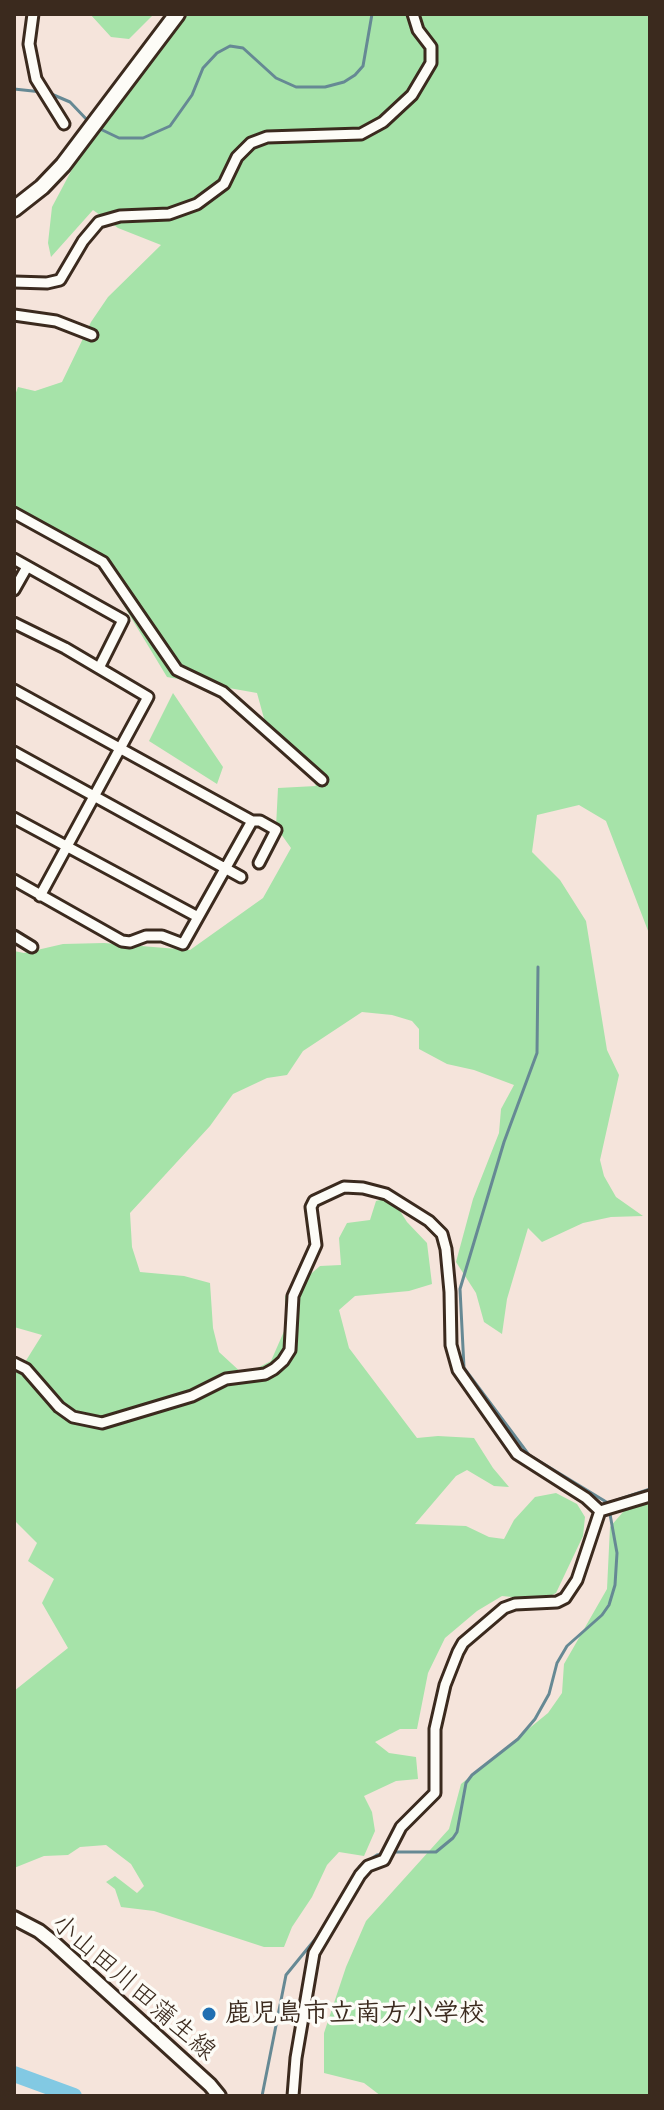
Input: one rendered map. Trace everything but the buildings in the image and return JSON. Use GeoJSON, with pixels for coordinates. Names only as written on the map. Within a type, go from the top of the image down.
{"type":"FeatureCollection","features":[{"type":"Feature","properties":{"kind":"main road"},"geometry":{"type":"LineString","coordinates":[[14,209],[63,165],[177,14]]}},
{"type":"Feature","properties":{"kind":"main road","name":"小山田川田蒲生線"},"geometry":{"type":"LineString","coordinates":[[14,1918],[54,1943],[219,2096]]}},
{"type":"Feature","properties":{"kind":"street"},"geometry":{"type":"LineString","coordinates":[[33,14],[29,44],[36,79],[64,124]]}},
{"type":"Feature","properties":{"kind":"street"},"geometry":{"type":"LineString","coordinates":[[14,282],[47,283],[60,280],[83,241],[99,222],[120,216],[169,214],[197,204],[224,184],[237,157],[251,143],[267,137],[361,134],[383,122],[412,95],[431,63],[431,47],[418,30],[413,14]]}},
{"type":"Feature","properties":{"kind":"street"},"geometry":{"type":"LineString","coordinates":[[14,315],[56,321],[92,335]]}},
{"type":"Feature","properties":{"kind":"street"},"geometry":{"type":"LineString","coordinates":[[14,513],[103,562],[177,670],[223,692],[322,780]]}},
{"type":"Feature","properties":{"kind":"street"},"geometry":{"type":"LineString","coordinates":[[14,559],[123,620],[99,668]]}},
{"type":"Feature","properties":{"kind":"street"},"geometry":{"type":"LineString","coordinates":[[14,590],[27,567]]}},
{"type":"Feature","properties":{"kind":"street"},"geometry":{"type":"LineString","coordinates":[[14,623],[148,697],[40,896]]}},
{"type":"Feature","properties":{"kind":"street"},"geometry":{"type":"LineString","coordinates":[[14,690],[252,821],[260,821],[276,830],[259,857]]}},
{"type":"Feature","properties":{"kind":"street"},"geometry":{"type":"LineString","coordinates":[[14,752],[241,877]]}},
{"type":"Feature","properties":{"kind":"street"},"geometry":{"type":"LineString","coordinates":[[14,818],[198,917]]}},
{"type":"Feature","properties":{"kind":"street"},"geometry":{"type":"LineString","coordinates":[[14,880],[122,941],[162,936],[183,944],[252,821]]}},
{"type":"Feature","properties":{"kind":"street"},"geometry":{"type":"LineString","coordinates":[[14,936],[32,947]]}},
{"type":"Feature","properties":{"kind":"street"},"geometry":{"type":"LineString","coordinates":[[14,1363],[26,1369],[59,1407],[73,1417],[102,1423],[192,1396],[226,1379],[265,1374],[283,1361],[290,1350],[293,1296],[316,1245],[311,1207],[314,1201],[344,1187],[363,1188],[386,1194],[429,1221],[442,1234],[450,1292],[451,1345],[458,1370],[517,1454],[607,1509],[650,1496]]}},
{"type":"Feature","properties":{"kind":"street"},"geometry":{"type":"LineString","coordinates":[[293,2096],[296,2058],[314,1953],[360,1875],[368,1866],[384,1860],[401,1827],[435,1793],[437,1772],[434,1745],[438,1711],[452,1665],[463,1643],[504,1608],[515,1604],[557,1602],[565,1598],[577,1580],[607,1509]]}},
{"type":"Feature","properties":{"kind":"green space"},"geometry":{"type":"Polygon","coordinates":[[[90,14],[154,14],[129,39],[111,37],[90,14]]]}},
{"type":"Feature","properties":{"kind":"green space"},"geometry":{"type":"Polygon","coordinates":[[[180,14],[650,14],[650,936],[606,821],[579,805],[537,815],[532,852],[560,880],[586,921],[607,1050],[619,1075],[600,1160],[604,1176],[616,1197],[643,1216],[611,1217],[583,1223],[542,1242],[528,1228],[507,1299],[502,1334],[484,1322],[476,1293],[456,1262],[473,1199],[499,1133],[501,1109],[514,1085],[447,1064],[419,1049],[419,1029],[412,1021],[362,1012],[303,1051],[287,1075],[267,1078],[233,1094],[210,1126],[130,1213],[132,1247],[140,1272],[184,1276],[210,1283],[213,1328],[219,1352],[244,1375],[271,1361],[285,1329],[285,1296],[320,1266],[341,1265],[339,1238],[347,1223],[370,1220],[376,1201],[391,1197],[407,1222],[427,1243],[432,1284],[409,1291],[355,1296],[339,1310],[349,1348],[417,1438],[474,1438],[509,1487],[494,1486],[467,1470],[456,1476],[415,1524],[466,1526],[489,1537],[504,1539],[514,1520],[535,1497],[556,1493],[577,1504],[585,1517],[583,1536],[556,1593],[542,1600],[502,1596],[477,1611],[445,1638],[428,1673],[417,1729],[400,1729],[375,1742],[389,1753],[416,1757],[418,1779],[396,1781],[364,1796],[372,1812],[375,1831],[364,1856],[339,1852],[327,1865],[284,1947],[264,1947],[154,1911],[121,1907],[115,1889],[106,1882],[115,1876],[137,1893],[144,1886],[131,1864],[106,1845],[80,1847],[68,1855],[44,1856],[14,1868],[14,1691],[68,1648],[42,1603],[54,1579],[28,1561],[37,1543],[14,1520],[14,1364],[22,1367],[42,1335],[14,1327],[14,951],[24,953],[63,944],[104,943],[190,950],[263,898],[291,848],[276,827],[278,788],[316,786],[290,743],[265,722],[257,693],[167,677],[98,563],[14,514],[14,398],[18,387],[35,391],[62,382],[91,322],[108,297],[161,245],[118,228],[93,210],[51,257],[48,243],[52,207],[86,143],[180,14]]]}},
{"type":"Feature","properties":{"kind":"green space"},"geometry":{"type":"Polygon","coordinates":[[[173,693],[223,767],[217,784],[149,741],[173,693]]]}},
{"type":"Feature","properties":{"kind":"green space"},"geometry":{"type":"Polygon","coordinates":[[[650,1494],[650,2096],[381,2096],[364,2083],[324,2073],[324,2033],[346,1967],[366,1921],[449,1829],[461,1784],[548,1713],[562,1693],[564,1664],[607,1589],[610,1527],[623,1512],[650,1494]]]}},
{"type":"Feature","properties":{"kind":"waterway"},"geometry":{"type":"LineString","coordinates":[[96,127],[119,138],[143,138],[170,126],[192,95],[203,68],[217,53],[230,46],[243,48],[276,78],[296,87],[325,87],[344,82],[363,66],[372,14]]}},
{"type":"Feature","properties":{"kind":"waterway"},"geometry":{"type":"LineString","coordinates":[[14,89],[42,92]]}},
{"type":"Feature","properties":{"kind":"waterway"},"geometry":{"type":"LineString","coordinates":[[49,93],[70,102],[90,123]]}},
{"type":"Feature","properties":{"kind":"waterway"},"geometry":{"type":"LineString","coordinates":[[538,967],[537,1053],[504,1142],[460,1289],[464,1368],[529,1455],[608,1503]]}},
{"type":"Feature","properties":{"kind":"waterway"},"geometry":{"type":"LineString","coordinates":[[393,1852],[436,1852],[453,1838],[457,1832],[466,1783],[518,1739],[535,1719],[549,1694],[557,1663],[567,1646],[609,1605],[615,1585],[617,1553],[608,1503],[650,1489]]}},
{"type":"Feature","properties":{"kind":"waterway"},"geometry":{"type":"LineString","coordinates":[[262,2096],[286,1975],[321,1932],[360,1866],[386,1853]]}},
{"type":"Feature","properties":{"kind":"waterway"},"geometry":{"type":"LineString","coordinates":[[14,2074],[74,2096]]}},
{"type":"Feature","properties":{"kind":"place","name":"鹿児島市立南方小学校"},"geometry":{"type":"Point","coordinates":[209,2014]}}]}
